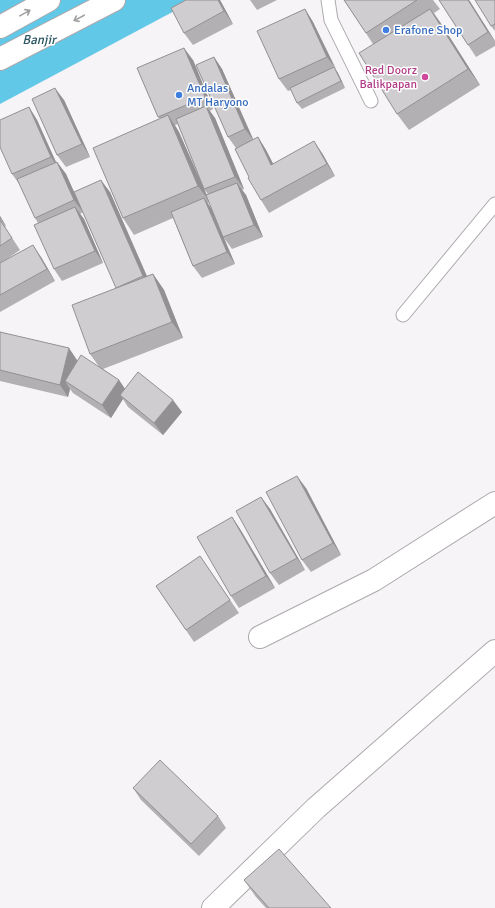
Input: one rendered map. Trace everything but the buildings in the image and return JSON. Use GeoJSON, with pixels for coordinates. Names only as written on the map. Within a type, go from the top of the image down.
{"type":"FeatureCollection","features":[{"type":"Feature","properties":{"kind":"street"},"geometry":{"type":"LineString","coordinates":[[0,27],[49,0]]}},
{"type":"Feature","properties":{"kind":"street"},"geometry":{"type":"LineString","coordinates":[[0,59],[114,0]]}},
{"type":"Feature","properties":{"kind":"street"},"geometry":{"type":"LineString","coordinates":[[260,637],[374,580],[495,504]]}},
{"type":"Feature","properties":{"kind":"street"},"geometry":{"type":"LineString","coordinates":[[213,908],[316,808],[495,651]]}},
{"type":"Feature","properties":{"kind":"lane"},"geometry":{"type":"LineString","coordinates":[[328,0],[331,20],[371,101]]}},
{"type":"Feature","properties":{"kind":"lane"},"geometry":{"type":"LineString","coordinates":[[403,316],[495,204]]}},
{"type":"Feature","properties":{"kind":"water","name":"Banjir"},"geometry":{"type":"Polygon","coordinates":[[[0,0],[195,0],[0,104],[0,0]]]}},
{"type":"Feature","properties":{"kind":"place","name":"Erafone Shop"},"geometry":{"type":"Point","coordinates":[386,30]}},
{"type":"Feature","properties":{"kind":"place","name":"Red Doorz Balikpapan"},"geometry":{"type":"Point","coordinates":[425,77]}},
{"type":"Feature","properties":{"kind":"place","name":"Andalas MT Haryono"},"geometry":{"type":"Point","coordinates":[179,95]}}]}
